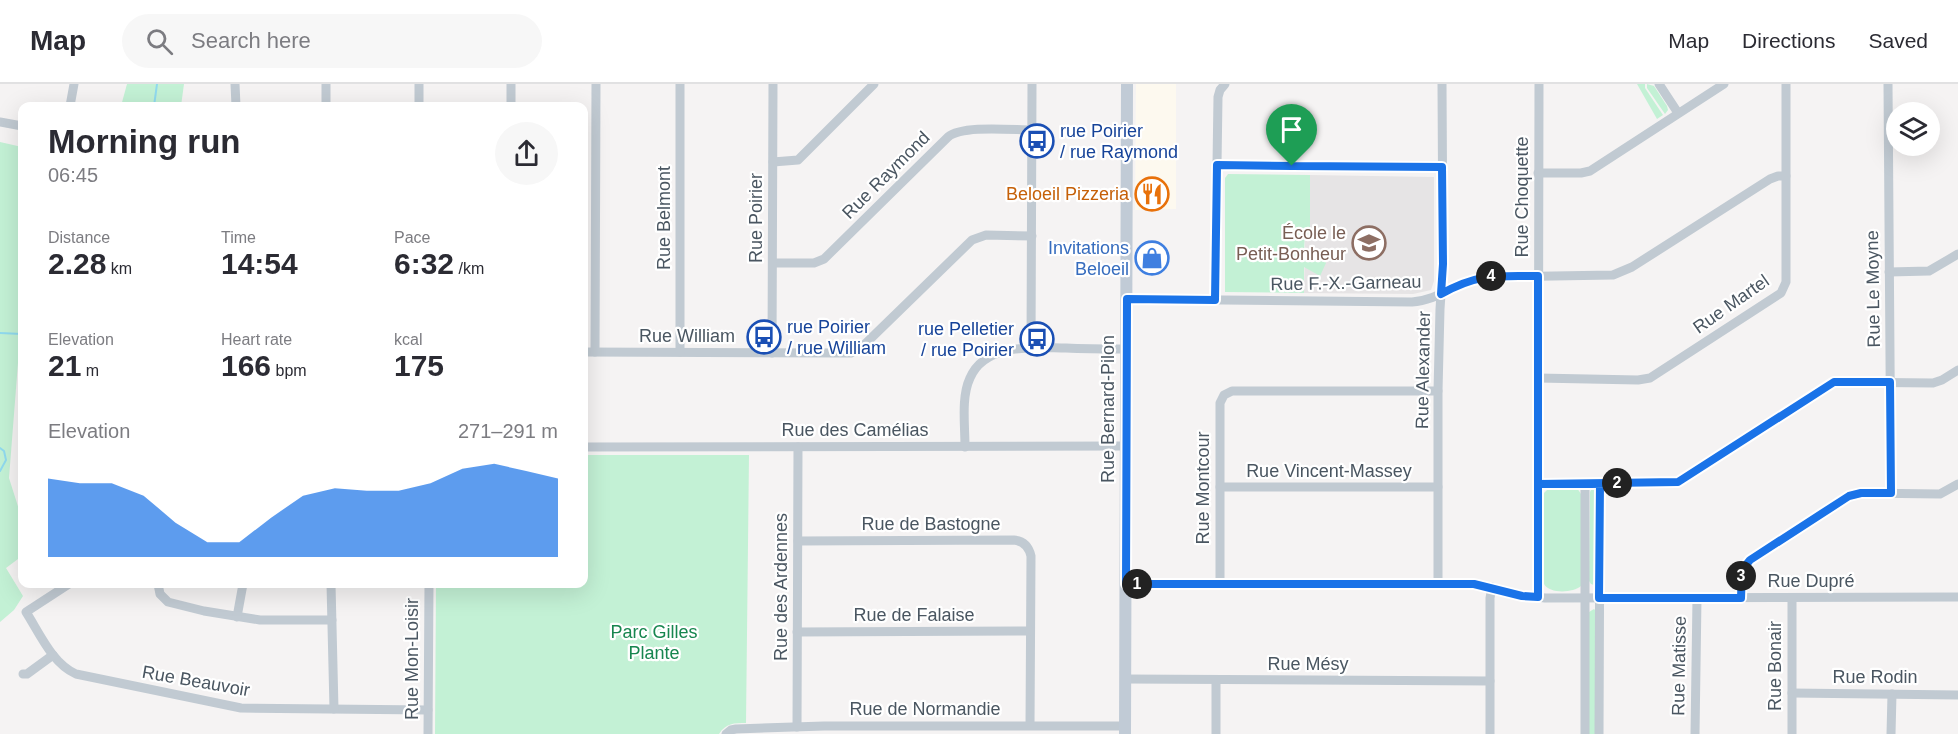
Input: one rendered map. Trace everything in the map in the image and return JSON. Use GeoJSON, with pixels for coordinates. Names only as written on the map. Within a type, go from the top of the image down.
{"type":"FeatureCollection","features":[{"type":"Feature","properties":{"kind":"main road","name":"Rue Bernard-Pilon"},"geometry":{"type":"LineString","coordinates":[[1125,730],[1128,84]]}},
{"type":"Feature","properties":{"kind":"street"},"geometry":{"type":"LineString","coordinates":[[71,102],[74,84]]}},
{"type":"Feature","properties":{"kind":"street"},"geometry":{"type":"LineString","coordinates":[[236,84],[236,102]]}},
{"type":"Feature","properties":{"kind":"street"},"geometry":{"type":"LineString","coordinates":[[326,84],[326,102]]}},
{"type":"Feature","properties":{"kind":"street"},"geometry":{"type":"LineString","coordinates":[[419,84],[419,102]]}},
{"type":"Feature","properties":{"kind":"street"},"geometry":{"type":"LineString","coordinates":[[511,84],[511,102]]}},
{"type":"Feature","properties":{"kind":"street"},"geometry":{"type":"LineString","coordinates":[[595,352],[596,84]]}},
{"type":"Feature","properties":{"kind":"street","name":"Rue Belmont"},"geometry":{"type":"LineString","coordinates":[[680,84],[680,352]]}},
{"type":"Feature","properties":{"kind":"street","name":"Rue Poirier"},"geometry":{"type":"LineString","coordinates":[[772,353],[773,84]]}},
{"type":"Feature","properties":{"kind":"street"},"geometry":{"type":"LineString","coordinates":[[773,162],[798,160],[874,84]]}},
{"type":"Feature","properties":{"kind":"street"},"geometry":{"type":"LineString","coordinates":[[1031,348],[1032,84]]}},
{"type":"Feature","properties":{"kind":"street"},"geometry":{"type":"LineString","coordinates":[[1215,300],[1218,95],[1225,84]]}},
{"type":"Feature","properties":{"kind":"street","name":"Rue Alexander"},"geometry":{"type":"LineString","coordinates":[[1438,585],[1438,391],[1443,264],[1442,84]]}},
{"type":"Feature","properties":{"kind":"street","name":"Rue Choquette"},"geometry":{"type":"LineString","coordinates":[[1538,597],[1539,84]]}},
{"type":"Feature","properties":{"kind":"street"},"geometry":{"type":"LineString","coordinates":[[1659,84],[1678,113]]}},
{"type":"Feature","properties":{"kind":"street"},"geometry":{"type":"LineString","coordinates":[[1539,172],[1590,171],[1724,84]]}},
{"type":"Feature","properties":{"kind":"street","name":"Rue Martel"},"geometry":{"type":"LineString","coordinates":[[1538,378],[1638,380],[1650,378],[1779,295],[1786,282],[1786,84]]}},
{"type":"Feature","properties":{"kind":"street","name":"Rue Le Moyne"},"geometry":{"type":"LineString","coordinates":[[1888,84],[1891,493]]}},
{"type":"Feature","properties":{"kind":"street"},"geometry":{"type":"LineString","coordinates":[[0,122],[18,125]]}},
{"type":"Feature","properties":{"kind":"street","name":"Rue Raymond"},"geometry":{"type":"LineString","coordinates":[[773,263],[814,263],[824,259],[955,132],[1032,130]]}},
{"type":"Feature","properties":{"kind":"street"},"geometry":{"type":"LineString","coordinates":[[1217,165],[1442,167]]}},
{"type":"Feature","properties":{"kind":"street","name":"Rue F.-X.-Garneau"},"geometry":{"type":"LineString","coordinates":[[1127,299],[1412,302],[1426,300],[1465,282],[1485,276],[1604,276],[1622,272],[1770,179],[1786,176]]}},
{"type":"Feature","properties":{"kind":"street","name":"Rue William"},"geometry":{"type":"LineString","coordinates":[[588,352],[848,354],[857,351],[972,240],[986,235],[1032,236]]}},
{"type":"Feature","properties":{"kind":"street"},"geometry":{"type":"LineString","coordinates":[[1889,272],[1929,271],[1958,254]]}},
{"type":"Feature","properties":{"kind":"street"},"geometry":{"type":"LineString","coordinates":[[965,447],[966,392],[973,372],[982,362],[994,355],[1011,350],[1031,348],[1126,349]]}},
{"type":"Feature","properties":{"kind":"street"},"geometry":{"type":"LineString","coordinates":[[1538,484],[1681,482],[1834,382],[1936,382],[1958,370]]}},
{"type":"Feature","properties":{"kind":"street","name":"Rue Montcour"},"geometry":{"type":"LineString","coordinates":[[1220,584],[1220,403],[1225,393],[1232,391],[1438,391]]}},
{"type":"Feature","properties":{"kind":"street","name":"Rue des Camélias"},"geometry":{"type":"LineString","coordinates":[[588,447],[1126,446]]}},
{"type":"Feature","properties":{"kind":"street","name":"Rue des Ardennes"},"geometry":{"type":"LineString","coordinates":[[797,727],[798,447]]}},
{"type":"Feature","properties":{"kind":"street"},"geometry":{"type":"LineString","coordinates":[[1585,484],[1585,734]]}},
{"type":"Feature","properties":{"kind":"street"},"geometry":{"type":"LineString","coordinates":[[1599,734],[1600,484]]}},
{"type":"Feature","properties":{"kind":"street"},"geometry":{"type":"LineString","coordinates":[[1741,598],[1742,570],[1750,560],[1849,496],[1861,493],[1940,494],[1958,484]]}},
{"type":"Feature","properties":{"kind":"street","name":"Rue Vincent-Massey"},"geometry":{"type":"LineString","coordinates":[[1220,488],[1438,487]]}},
{"type":"Feature","properties":{"kind":"street","name":"Rue de Bastogne"},"geometry":{"type":"LineString","coordinates":[[798,541],[1019,541],[1027,547],[1030,554],[1030,725]]}},
{"type":"Feature","properties":{"kind":"street","name":"Rue Dupré"},"geometry":{"type":"LineString","coordinates":[[1126,584],[1478,584],[1515,594],[1585,598],[1958,597]]}},
{"type":"Feature","properties":{"kind":"street"},"geometry":{"type":"LineString","coordinates":[[1490,734],[1490,598],[1492,587]]}},
{"type":"Feature","properties":{"kind":"street","name":"Rue Beauvoir"},"geometry":{"type":"LineString","coordinates":[[63,588],[26,612],[53,655],[65,668],[80,676],[249,708],[428,710]]}},
{"type":"Feature","properties":{"kind":"street"},"geometry":{"type":"LineString","coordinates":[[159,588],[160,594],[170,603],[237,617],[266,621],[332,620]]}},
{"type":"Feature","properties":{"kind":"street"},"geometry":{"type":"LineString","coordinates":[[237,617],[242,588]]}},
{"type":"Feature","properties":{"kind":"street"},"geometry":{"type":"LineString","coordinates":[[331,588],[334,709]]}},
{"type":"Feature","properties":{"kind":"street","name":"Rue Mon-Loisir"},"geometry":{"type":"LineString","coordinates":[[428,734],[429,588]]}},
{"type":"Feature","properties":{"kind":"street","name":"Rue Matisse"},"geometry":{"type":"LineString","coordinates":[[1695,734],[1697,598]]}},
{"type":"Feature","properties":{"kind":"street","name":"Rue Bonair"},"geometry":{"type":"LineString","coordinates":[[1792,598],[1792,734]]}},
{"type":"Feature","properties":{"kind":"street","name":"Rue de Falaise"},"geometry":{"type":"LineString","coordinates":[[797,632],[1030,631]]}},
{"type":"Feature","properties":{"kind":"street"},"geometry":{"type":"LineString","coordinates":[[23,674],[27,674],[53,655]]}},
{"type":"Feature","properties":{"kind":"street","name":"Rue Mésy"},"geometry":{"type":"LineString","coordinates":[[1126,679],[1490,681]]}},
{"type":"Feature","properties":{"kind":"street"},"geometry":{"type":"LineString","coordinates":[[1216,680],[1216,734]]}},
{"type":"Feature","properties":{"kind":"street","name":"Rue Rodin"},"geometry":{"type":"LineString","coordinates":[[1792,693],[1958,695]]}},
{"type":"Feature","properties":{"kind":"street"},"geometry":{"type":"LineString","coordinates":[[1891,734],[1892,694]]}},
{"type":"Feature","properties":{"kind":"street","name":"Rue de Normandie"},"geometry":{"type":"LineString","coordinates":[[726,734],[736,729],[824,726],[1030,725],[1125,730]]}},
{"type":"Feature","properties":{"kind":"shaded area"},"geometry":{"type":"Polygon","coordinates":[[[1136,84],[1176,84],[1176,209],[1135,210],[1136,84]]]}},
{"type":"Feature","properties":{"kind":"shaded area","name":"École le Petit-Bonheur"},"geometry":{"type":"Polygon","coordinates":[[[1310,175],[1434,177],[1434,281],[1431,290],[1413,294],[1304,293],[1305,234],[1310,234],[1310,175]]]}},
{"type":"Feature","properties":{"kind":"green space"},"geometry":{"type":"Polygon","coordinates":[[[127,84],[184,84],[182,102],[122,102],[127,84]]]}},
{"type":"Feature","properties":{"kind":"green space"},"geometry":{"type":"Polygon","coordinates":[[[1637,84],[1645,84],[1645,88],[1663,115],[1657,119],[1637,84]]]}},
{"type":"Feature","properties":{"kind":"green space"},"geometry":{"type":"Polygon","coordinates":[[[1647,84],[1654,86],[1667,106],[1668,110],[1665,114],[1647,88],[1647,84]]]}},
{"type":"Feature","properties":{"kind":"green space"},"geometry":{"type":"Polygon","coordinates":[[[0,142],[18,146],[18,363],[9,478],[18,506],[18,559],[6,568],[23,596],[14,610],[0,622],[0,142]]]}},
{"type":"Feature","properties":{"kind":"green space"},"geometry":{"type":"Polygon","coordinates":[[[1228,174],[1310,175],[1310,234],[1305,234],[1304,251],[1316,249],[1325,255],[1326,263],[1320,276],[1304,267],[1304,293],[1225,292],[1225,178],[1228,174]]]}},
{"type":"Feature","properties":{"kind":"green space","name":"Parc Gilles Plante"},"geometry":{"type":"Polygon","coordinates":[[[588,455],[749,455],[746,723],[731,724],[719,734],[435,734],[436,588],[588,588],[588,455]]]}},
{"type":"Feature","properties":{"kind":"green space"},"geometry":{"type":"Polygon","coordinates":[[[1549,488],[1577,488],[1581,494],[1581,586],[1573,590],[1551,590],[1544,584],[1544,493],[1549,488]]]}},
{"type":"Feature","properties":{"kind":"green space"},"geometry":{"type":"Polygon","coordinates":[[[1592,488],[1596,489],[1594,585],[1589,581],[1590,492],[1592,488]]]}},
{"type":"Feature","properties":{"kind":"green space"},"geometry":{"type":"Polygon","coordinates":[[[1594,609],[1596,611],[1597,734],[1589,734],[1589,612],[1594,609]]]}},
{"type":"Feature","properties":{"kind":"waterway"},"geometry":{"type":"LineString","coordinates":[[155,102],[157,84]]}},
{"type":"Feature","properties":{"kind":"waterway"},"geometry":{"type":"LineString","coordinates":[[0,333],[18,334]]}},
{"type":"Feature","properties":{"kind":"waterway"},"geometry":{"type":"LineString","coordinates":[[0,448],[4,451],[6,460],[0,471]]}},
{"type":"Feature","properties":{"kind":"place","name":"rue Poirier / rue Raymond"},"geometry":{"type":"Point","coordinates":[1037,141]}},
{"type":"Feature","properties":{"kind":"place","name":"Beloeil Pizzeria"},"geometry":{"type":"Point","coordinates":[1152,194]}},
{"type":"Feature","properties":{"kind":"place","name":"École le Petit-Bonheur"},"geometry":{"type":"Point","coordinates":[1369,243]}},
{"type":"Feature","properties":{"kind":"place","name":"Invitations Beloeil"},"geometry":{"type":"Point","coordinates":[1152,258]}},
{"type":"Feature","properties":{"kind":"place","name":"rue Poirier / rue William"},"geometry":{"type":"Point","coordinates":[764,337]}},
{"type":"Feature","properties":{"kind":"place","name":"rue Pelletier / rue Poirier"},"geometry":{"type":"Point","coordinates":[1037,339]}},
{"type":"Feature","properties":{"kind":"route"},"geometry":{"type":"LineString","coordinates":[[1292,166],[1217,165],[1215,300],[1127,299],[1126,584],[1474,584],[1522,596],[1538,597],[1538,484],[1681,482],[1837,381],[1890,382],[1891,493],[1861,493],[1849,496],[1750,560],[1742,570],[1741,598],[1599,598],[1600,484],[1538,484],[1538,276],[1485,276],[1465,282],[1441,294],[1442,167],[1292,166]]}}]}
